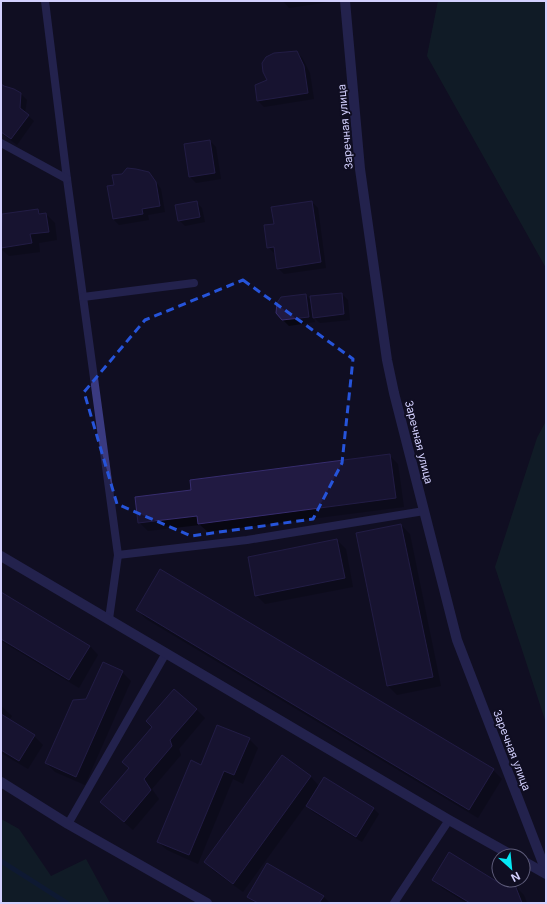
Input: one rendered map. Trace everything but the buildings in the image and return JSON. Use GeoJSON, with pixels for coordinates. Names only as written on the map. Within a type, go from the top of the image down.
{"type":"FeatureCollection","features":[{"type":"Feature","properties":{"kind":"street","name":"Заречная улица"},"geometry":{"type":"LineString","coordinates":[[345,1],[360,169],[387,360],[457,640],[546,871]]}},
{"type":"Feature","properties":{"kind":"street"},"geometry":{"type":"LineString","coordinates":[[1,556],[499,848]]}},
{"type":"Feature","properties":{"kind":"street"},"geometry":{"type":"LineString","coordinates":[[1,782],[68,824],[207,903]]}},
{"type":"Feature","properties":{"kind":"street"},"geometry":{"type":"LineString","coordinates":[[531,866],[546,874]]}},
{"type":"Feature","properties":{"kind":"lane"},"geometry":{"type":"LineString","coordinates":[[45,1],[67,179],[118,555],[109,619]]}},
{"type":"Feature","properties":{"kind":"lane"},"geometry":{"type":"LineString","coordinates":[[1,143],[67,179]]}},
{"type":"Feature","properties":{"kind":"lane"},"geometry":{"type":"LineString","coordinates":[[83,297],[194,282]]}},
{"type":"Feature","properties":{"kind":"lane"},"geometry":{"type":"LineString","coordinates":[[118,555],[247,540],[424,511]]}},
{"type":"Feature","properties":{"kind":"lane"},"geometry":{"type":"LineString","coordinates":[[68,824],[166,653]]}},
{"type":"Feature","properties":{"kind":"lane"},"geometry":{"type":"LineString","coordinates":[[394,903],[449,820]]}},
{"type":"Feature","properties":{"kind":"highlighted area"},"geometry":{"type":"Polygon","coordinates":[[[243,280],[353,359],[342,463],[313,519],[191,536],[117,504],[84,392],[145,320],[243,280]]]}},
{"type":"Feature","properties":{"kind":"green space"},"geometry":{"type":"Polygon","coordinates":[[[438,1],[546,1],[546,268],[427,56],[438,1]]]}},
{"type":"Feature","properties":{"kind":"green space"},"geometry":{"type":"Polygon","coordinates":[[[546,421],[546,723],[495,567],[537,438],[546,421]]]}},
{"type":"Feature","properties":{"kind":"green space"},"geometry":{"type":"Polygon","coordinates":[[[1,819],[19,829],[51,876],[86,859],[110,903],[1,903],[1,819]]]}},
{"type":"Feature","properties":{"kind":"waterway"},"geometry":{"type":"LineString","coordinates":[[1,861],[67,903]]}}]}
